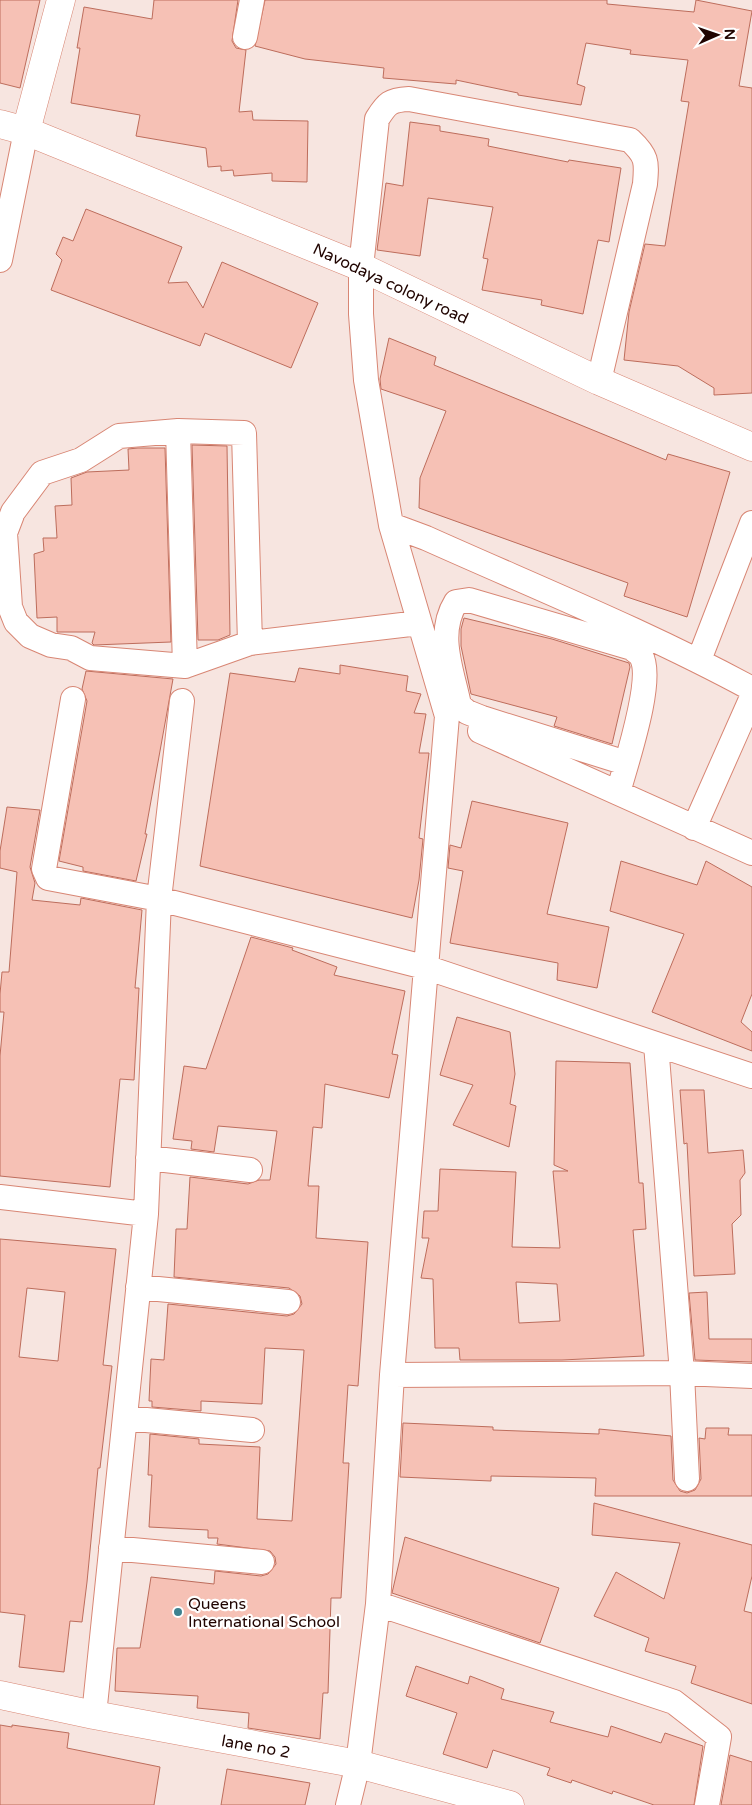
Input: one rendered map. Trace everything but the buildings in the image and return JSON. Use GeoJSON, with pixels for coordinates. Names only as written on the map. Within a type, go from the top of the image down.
{"type":"FeatureCollection","features":[{"type":"Feature","properties":{"kind":"street"},"geometry":{"type":"LineString","coordinates":[[0,260],[26,131],[61,0]]}},
{"type":"Feature","properties":{"kind":"street"},"geometry":{"type":"LineString","coordinates":[[245,37],[252,0]]}},
{"type":"Feature","properties":{"kind":"street"},"geometry":{"type":"LineString","coordinates":[[348,1805],[358,1764],[378,1604],[392,1375],[428,968],[447,716],[391,525],[366,380],[361,314],[362,267],[377,119],[386,105],[409,99],[630,140],[643,152],[646,166],[645,184],[599,381]]}},
{"type":"Feature","properties":{"kind":"street","name":"Navodaya colony road"},"geometry":{"type":"LineString","coordinates":[[0,124],[26,131],[362,267],[599,381],[752,446]]}},
{"type":"Feature","properties":{"kind":"street"},"geometry":{"type":"LineString","coordinates":[[250,643],[244,433],[178,431],[119,436],[81,460],[42,473],[13,512],[5,533],[10,607],[16,622],[30,636],[51,645],[71,648],[90,658],[185,666],[250,643],[420,623]]}},
{"type":"Feature","properties":{"kind":"street"},"geometry":{"type":"LineString","coordinates":[[178,431],[185,666]]}},
{"type":"Feature","properties":{"kind":"street"},"geometry":{"type":"LineString","coordinates":[[699,660],[752,523]]}},
{"type":"Feature","properties":{"kind":"street"},"geometry":{"type":"LineString","coordinates":[[391,525],[426,538],[699,660],[752,689]]}},
{"type":"Feature","properties":{"kind":"street"},"geometry":{"type":"LineString","coordinates":[[618,793],[626,763],[643,699],[646,673],[641,656],[632,648],[468,600],[456,602],[450,611],[444,636],[459,705],[467,712],[482,718],[626,763]]}},
{"type":"Feature","properties":{"kind":"street"},"geometry":{"type":"LineString","coordinates":[[694,828],[752,696]]}},
{"type":"Feature","properties":{"kind":"street"},"geometry":{"type":"LineString","coordinates":[[73,698],[44,869],[45,875],[58,881],[159,899],[428,968],[752,1076]]}},
{"type":"Feature","properties":{"kind":"street"},"geometry":{"type":"LineString","coordinates":[[94,1715],[146,1214],[159,899],[182,701]]}},
{"type":"Feature","properties":{"kind":"street"},"geometry":{"type":"LineString","coordinates":[[447,716],[752,854]]}},
{"type":"Feature","properties":{"kind":"street"},"geometry":{"type":"LineString","coordinates":[[656,1044],[682,1373],[687,1479]]}},
{"type":"Feature","properties":{"kind":"street"},"geometry":{"type":"LineString","coordinates":[[148,1158],[250,1170]]}},
{"type":"Feature","properties":{"kind":"street"},"geometry":{"type":"LineString","coordinates":[[0,1197],[146,1214]]}},
{"type":"Feature","properties":{"kind":"street"},"geometry":{"type":"LineString","coordinates":[[138,1287],[288,1302]]}},
{"type":"Feature","properties":{"kind":"street"},"geometry":{"type":"LineString","coordinates":[[392,1375],[682,1373],[752,1376]]}},
{"type":"Feature","properties":{"kind":"street"},"geometry":{"type":"LineString","coordinates":[[125,1418],[252,1430]]}},
{"type":"Feature","properties":{"kind":"street"},"geometry":{"type":"LineString","coordinates":[[111,1548],[262,1562]]}},
{"type":"Feature","properties":{"kind":"street"},"geometry":{"type":"LineString","coordinates":[[378,1604],[674,1702],[719,1737],[707,1805]]}},
{"type":"Feature","properties":{"kind":"street","name":"lane no 2"},"geometry":{"type":"LineString","coordinates":[[0,1695],[94,1715],[358,1764],[510,1805]]}},
{"type":"Feature","properties":{"kind":"place","name":"Queens International School"},"geometry":{"type":"Point","coordinates":[178,1612]}}]}
